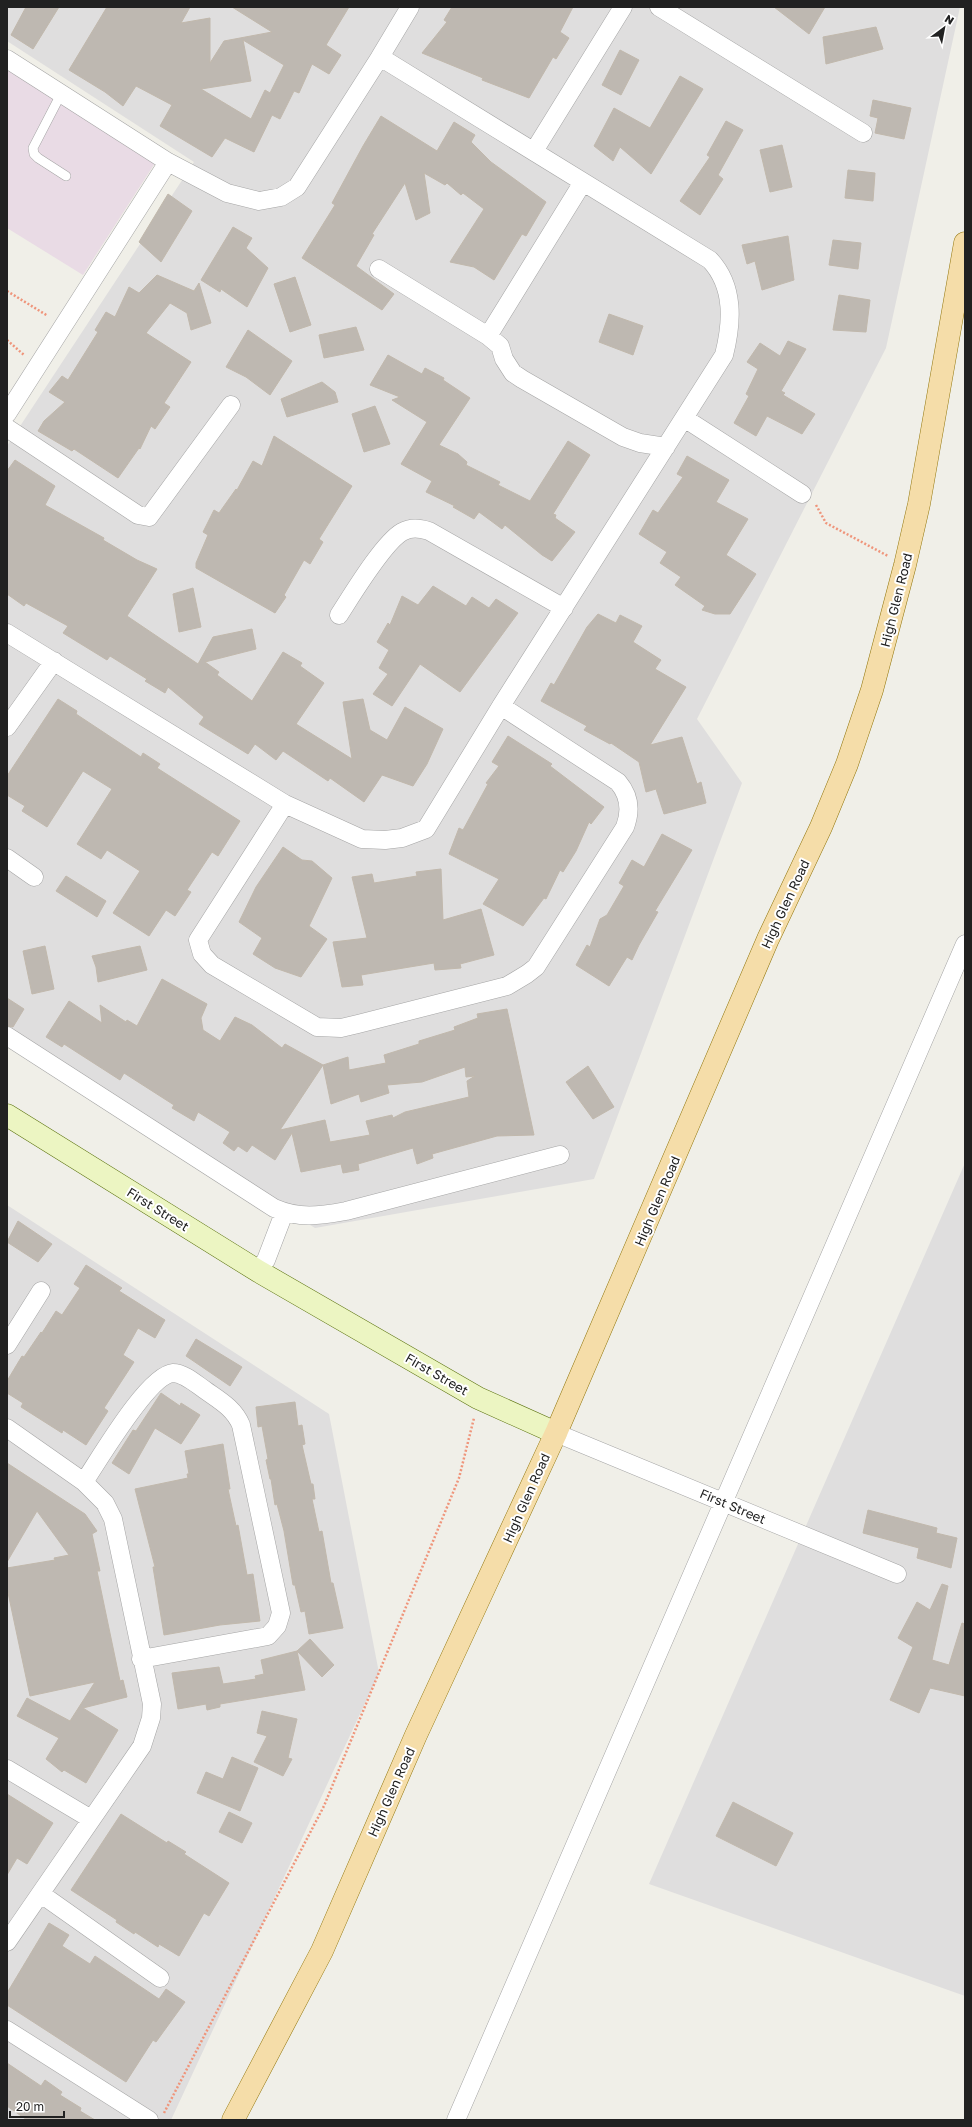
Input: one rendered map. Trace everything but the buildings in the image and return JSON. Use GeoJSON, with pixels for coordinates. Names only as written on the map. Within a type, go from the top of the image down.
{"type":"FeatureCollection","features":[{"type":"Feature","properties":{"kind":"main road","name":"High Glen Road"},"geometry":{"type":"LineString","coordinates":[[233,2120],[322,1951],[410,1749],[556,1433],[768,939],[821,827],[847,764],[872,690],[905,565],[919,504],[965,243]]}},
{"type":"Feature","properties":{"kind":"street"},"geometry":{"type":"LineString","coordinates":[[7,59],[168,162],[227,193],[260,201],[281,198],[297,186],[380,57],[410,7]]}},
{"type":"Feature","properties":{"kind":"street"},"geometry":{"type":"LineString","coordinates":[[534,151],[623,7]]}},
{"type":"Feature","properties":{"kind":"street"},"geometry":{"type":"LineString","coordinates":[[659,7],[863,133]]}},
{"type":"Feature","properties":{"kind":"street"},"geometry":{"type":"LineString","coordinates":[[7,633],[285,804],[362,839],[385,840],[416,834],[426,829],[501,706],[724,355],[729,332],[730,306],[722,277],[718,268],[710,260],[380,57]]}},
{"type":"Feature","properties":{"kind":"street"},"geometry":{"type":"LineString","coordinates":[[7,414],[168,162]]}},
{"type":"Feature","properties":{"kind":"street"},"geometry":{"type":"LineString","coordinates":[[488,336],[583,182]]}},
{"type":"Feature","properties":{"kind":"street"},"geometry":{"type":"LineString","coordinates":[[379,269],[488,336],[500,346],[504,359],[513,373],[522,379],[623,436],[640,443],[666,446]]}},
{"type":"Feature","properties":{"kind":"street"},"geometry":{"type":"LineString","coordinates":[[7,428],[138,515],[149,517],[231,405]]}},
{"type":"Feature","properties":{"kind":"street"},"geometry":{"type":"LineString","coordinates":[[684,418],[802,494]]}},
{"type":"Feature","properties":{"kind":"street"},"geometry":{"type":"LineString","coordinates":[[339,615],[391,540],[404,531],[419,528],[429,531],[564,608]]}},
{"type":"Feature","properties":{"kind":"street"},"geometry":{"type":"LineString","coordinates":[[7,727],[54,661]]}},
{"type":"Feature","properties":{"kind":"street"},"geometry":{"type":"LineString","coordinates":[[285,804],[198,940],[202,954],[212,965],[317,1027],[328,1029],[358,1024],[506,986],[536,967],[625,827],[630,808],[625,790],[618,782],[501,706]]}},
{"type":"Feature","properties":{"kind":"street"},"geometry":{"type":"LineString","coordinates":[[7,858],[34,877]]}},
{"type":"Feature","properties":{"kind":"street"},"geometry":{"type":"LineString","coordinates":[[456,2120],[965,944]]}},
{"type":"Feature","properties":{"kind":"street"},"geometry":{"type":"LineString","coordinates":[[7,1036],[274,1208],[284,1213],[296,1216],[315,1217],[346,1211],[560,1155]]}},
{"type":"Feature","properties":{"kind":"street","name":"First Street"},"geometry":{"type":"LineString","coordinates":[[7,1116],[258,1271],[478,1398],[556,1433],[897,1574]]}},
{"type":"Feature","properties":{"kind":"street"},"geometry":{"type":"LineString","coordinates":[[258,1271],[266,1260],[284,1213]]}},
{"type":"Feature","properties":{"kind":"street"},"geometry":{"type":"LineString","coordinates":[[7,1344],[41,1291]]}},
{"type":"Feature","properties":{"kind":"street"},"geometry":{"type":"LineString","coordinates":[[84,1482],[143,1395],[165,1374],[175,1373],[188,1378],[231,1409],[238,1416],[281,1613],[280,1620],[268,1636],[141,1658]]}},
{"type":"Feature","properties":{"kind":"street"},"geometry":{"type":"LineString","coordinates":[[7,1428],[84,1482],[105,1503],[113,1519],[141,1658],[152,1704],[148,1731],[142,1746],[7,1942]]}},
{"type":"Feature","properties":{"kind":"street"},"geometry":{"type":"LineString","coordinates":[[7,1769],[91,1819]]}},
{"type":"Feature","properties":{"kind":"street"},"geometry":{"type":"LineString","coordinates":[[41,1894],[160,1978]]}},
{"type":"Feature","properties":{"kind":"street"},"geometry":{"type":"LineString","coordinates":[[7,2030],[149,2120]]}},
{"type":"Feature","properties":{"kind":"lane"},"geometry":{"type":"LineString","coordinates":[[60,94],[33,148],[34,154],[38,158],[66,176]]}},
{"type":"Feature","properties":{"kind":"path"},"geometry":{"type":"LineString","coordinates":[[7,291],[64,326]]}},
{"type":"Feature","properties":{"kind":"path"},"geometry":{"type":"LineString","coordinates":[[802,494],[815,502],[826,523],[905,565]]}},
{"type":"Feature","properties":{"kind":"path"},"geometry":{"type":"LineString","coordinates":[[161,2120],[324,1806],[459,1478],[478,1398]]}},
{"type":"Feature","properties":{"kind":"shaded area"},"geometry":{"type":"Polygon","coordinates":[[[7,7],[960,7],[886,348],[697,719],[742,783],[594,1179],[315,1228],[7,1040],[7,446],[194,162],[7,41],[7,7]]]}},
{"type":"Feature","properties":{"kind":"shaded area"},"geometry":{"type":"Polygon","coordinates":[[[7,68],[155,163],[83,275],[7,228],[7,68]]]}},
{"type":"Feature","properties":{"kind":"shaded area"},"geometry":{"type":"Polygon","coordinates":[[[965,1163],[965,1996],[649,1884],[965,1163]]]}},
{"type":"Feature","properties":{"kind":"shaded area"},"geometry":{"type":"Polygon","coordinates":[[[7,1205],[329,1414],[379,1673],[171,2120],[7,2120],[7,1205]]]}}]}
